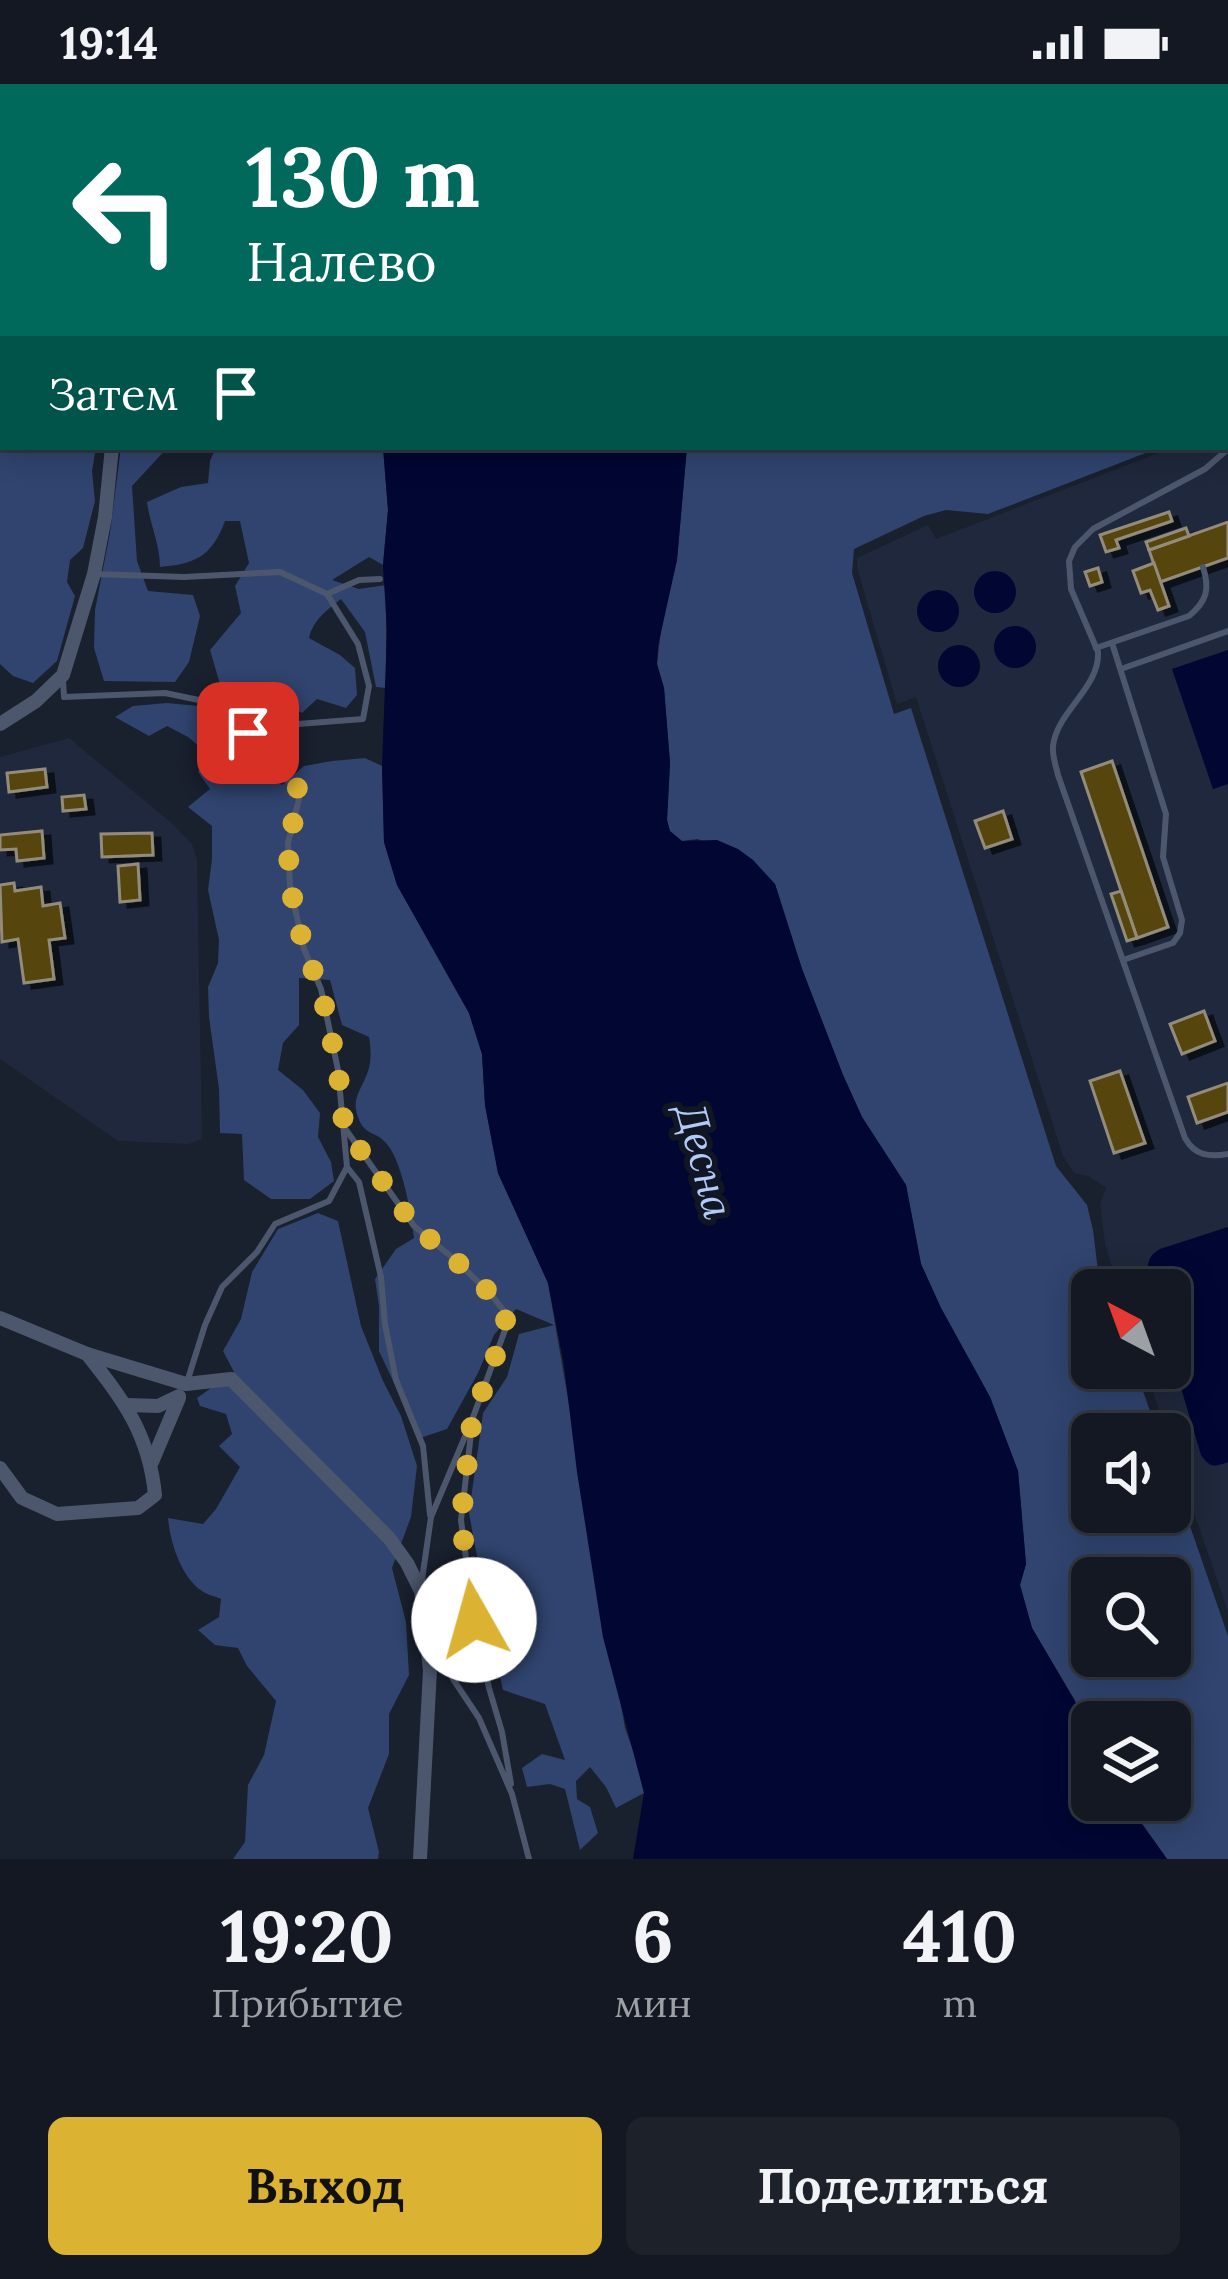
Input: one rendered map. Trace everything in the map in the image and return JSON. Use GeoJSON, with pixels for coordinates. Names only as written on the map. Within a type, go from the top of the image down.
{"type":"FeatureCollection","features":[{"type":"Feature","properties":{"kind":"street"},"geometry":{"type":"LineString","coordinates":[[0,724],[36,701],[63,675],[94,574],[112,450]]}},
{"type":"Feature","properties":{"kind":"street"},"geometry":{"type":"LineString","coordinates":[[0,1318],[182,1391]]}},
{"type":"Feature","properties":{"kind":"street"},"geometry":{"type":"LineString","coordinates":[[0,1468],[22,1498],[57,1514],[137,1508],[155,1495],[152,1462],[127,1405],[87,1354]]}},
{"type":"Feature","properties":{"kind":"street"},"geometry":{"type":"LineString","coordinates":[[127,1405],[158,1406],[182,1391],[231,1379],[389,1538],[407,1563],[421,1592],[430,1670],[420,1859]]}},
{"type":"Feature","properties":{"kind":"street"},"geometry":{"type":"LineString","coordinates":[[152,1462],[182,1391]]}},
{"type":"Feature","properties":{"kind":"lane"},"geometry":{"type":"LineString","coordinates":[[1228,451],[1205,469],[1093,529],[1075,547],[1069,561],[1071,589],[1099,662],[1053,746],[1188,1144],[1197,1153],[1228,1154]]}},
{"type":"Feature","properties":{"kind":"lane"},"geometry":{"type":"LineString","coordinates":[[1096,648],[1190,616],[1206,596],[1209,584],[1203,567]]}},
{"type":"Feature","properties":{"kind":"lane"},"geometry":{"type":"LineString","coordinates":[[63,675],[64,697],[165,693],[298,724],[363,719],[369,686],[358,644],[328,594],[280,572],[184,578],[94,574]]}},
{"type":"Feature","properties":{"kind":"lane"},"geometry":{"type":"LineString","coordinates":[[328,594],[359,580],[380,579]]}},
{"type":"Feature","properties":{"kind":"lane"},"geometry":{"type":"LineString","coordinates":[[1120,669],[1228,631]]}},
{"type":"Feature","properties":{"kind":"lane"},"geometry":{"type":"LineString","coordinates":[[1112,643],[1166,814],[1162,857],[1182,920],[1173,943],[1123,960]]}},
{"type":"Feature","properties":{"kind":"lane"},"geometry":{"type":"LineString","coordinates":[[182,1391],[222,1287],[275,1224],[329,1201],[347,1167],[338,1070],[321,989],[304,949],[290,886],[288,843],[301,791],[261,759],[230,707]]}},
{"type":"Feature","properties":{"kind":"lane"},"geometry":{"type":"LineString","coordinates":[[344,1127],[414,1226],[466,1270],[506,1313],[505,1330],[472,1420],[430,1517]]}},
{"type":"Feature","properties":{"kind":"lane"},"geometry":{"type":"LineString","coordinates":[[347,1167],[359,1181],[381,1277],[396,1380],[423,1446],[430,1517],[421,1592],[453,1679],[479,1718],[512,1794]]}},
{"type":"Feature","properties":{"kind":"lane"},"geometry":{"type":"LineString","coordinates":[[472,1420],[461,1520],[474,1620],[529,1859]]}},
{"type":"Feature","properties":{"kind":"shaded area"},"geometry":{"type":"Polygon","coordinates":[[[0,450],[96,450],[95,501],[83,548],[70,560],[67,582],[75,596],[57,661],[33,683],[13,676],[0,664],[0,450]]]}},
{"type":"Feature","properties":{"kind":"shaded area"},"geometry":{"type":"Polygon","coordinates":[[[121,450],[165,450],[132,486],[137,561],[148,591],[193,595],[200,616],[189,662],[175,682],[104,681],[94,648],[95,610],[121,450]]]}},
{"type":"Feature","properties":{"kind":"shaded area"},"geometry":{"type":"Polygon","coordinates":[[[215,450],[383,450],[388,510],[383,565],[369,557],[332,580],[359,589],[386,585],[386,688],[376,687],[365,632],[341,599],[317,621],[309,638],[355,668],[357,695],[346,708],[317,699],[302,713],[253,691],[222,691],[210,650],[241,613],[235,586],[249,563],[240,521],[225,521],[201,556],[160,567],[147,502],[181,487],[208,483],[215,450]]]}},
{"type":"Feature","properties":{"kind":"shaded area"},"geometry":{"type":"Polygon","coordinates":[[[687,450],[1153,450],[988,514],[946,510],[924,516],[854,549],[852,573],[894,714],[911,708],[1056,1166],[1087,1205],[1098,1269],[1071,1269],[1071,1389],[1142,1389],[1151,1413],[1071,1413],[1071,1533],[1191,1533],[1191,1529],[1228,1636],[1228,1859],[1167,1859],[1140,1821],[1191,1821],[1191,1701],[1075,1701],[1032,1628],[1020,1585],[1026,1564],[1018,1471],[990,1397],[921,1264],[906,1185],[862,1117],[843,1075],[775,884],[698,839],[682,841],[670,832],[670,763],[664,688],[657,664],[677,560],[687,450]]]}},
{"type":"Feature","properties":{"kind":"shaded area"},"geometry":{"type":"Polygon","coordinates":[[[1166,450],[1228,450],[1228,1612],[1191,1504],[1191,1413],[1160,1413],[1152,1389],[1191,1389],[1191,1269],[1113,1269],[1100,1204],[1106,1188],[1074,1173],[1063,1156],[916,697],[897,704],[857,568],[857,558],[928,525],[936,539],[1166,450]]]}},
{"type":"Feature","properties":{"kind":"shaded area"},"geometry":{"type":"Polygon","coordinates":[[[133,706],[198,706],[233,727],[247,764],[282,785],[304,766],[365,758],[382,766],[384,842],[397,885],[469,1013],[482,1054],[485,1105],[498,1173],[548,1283],[625,1728],[644,1793],[616,1808],[590,1767],[576,1781],[577,1799],[590,1807],[598,1833],[580,1850],[565,1789],[550,1784],[527,1787],[522,1768],[542,1754],[565,1760],[545,1704],[503,1690],[498,1667],[505,1649],[492,1631],[496,1607],[483,1589],[469,1513],[483,1413],[507,1377],[519,1334],[554,1325],[516,1309],[494,1335],[447,1429],[420,1438],[379,1351],[375,1279],[396,1249],[414,1238],[408,1201],[390,1149],[358,1117],[356,1100],[370,1060],[369,1037],[342,1025],[330,980],[299,978],[299,1025],[283,1043],[278,1070],[303,1090],[320,1113],[318,1137],[331,1162],[334,1181],[310,1199],[271,1199],[244,1180],[242,1134],[220,1133],[209,1017],[208,987],[218,963],[219,940],[208,890],[212,826],[188,807],[210,789],[198,772],[207,753],[167,726],[149,736],[115,717],[133,706]]]}},
{"type":"Feature","properties":{"kind":"shaded area"},"geometry":{"type":"Polygon","coordinates":[[[69,738],[174,825],[192,844],[197,860],[202,1139],[188,1144],[118,1141],[0,1059],[0,757],[69,738]]]}},
{"type":"Feature","properties":{"kind":"shaded area"},"geometry":{"type":"Polygon","coordinates":[[[318,1213],[338,1221],[361,1326],[401,1416],[417,1466],[411,1517],[392,1568],[406,1622],[409,1675],[389,1714],[389,1754],[368,1808],[378,1859],[233,1859],[245,1842],[248,1785],[264,1755],[276,1701],[238,1648],[215,1645],[198,1630],[219,1617],[221,1599],[204,1592],[188,1577],[174,1548],[168,1518],[203,1524],[240,1467],[219,1446],[232,1434],[226,1414],[200,1406],[197,1398],[234,1372],[223,1351],[241,1319],[252,1272],[278,1229],[318,1213]]]}},
{"type":"Feature","properties":{"kind":"water","name":"Десна"},"geometry":{"type":"Polygon","coordinates":[[[383,450],[687,450],[677,560],[657,664],[664,688],[670,763],[670,831],[682,841],[717,840],[738,849],[775,884],[843,1075],[862,1117],[906,1185],[921,1264],[990,1397],[1018,1471],[1026,1564],[1020,1585],[1032,1628],[1075,1701],[1071,1701],[1071,1821],[1140,1821],[1167,1859],[633,1859],[644,1793],[603,1637],[548,1283],[498,1173],[485,1105],[482,1054],[469,1013],[397,885],[384,842],[387,632],[383,565],[388,510],[383,450]]]}},
{"type":"Feature","properties":{"kind":"water"},"geometry":{"type":"Polygon","coordinates":[[[995,571],[1010,577],[1016,592],[1010,607],[995,613],[980,607],[974,592],[980,577],[995,571]]]}},
{"type":"Feature","properties":{"kind":"water"},"geometry":{"type":"Polygon","coordinates":[[[938,590],[953,596],[959,611],[953,626],[938,632],[923,626],[917,611],[923,596],[938,590]]]}},
{"type":"Feature","properties":{"kind":"water"},"geometry":{"type":"Polygon","coordinates":[[[1015,626],[1030,632],[1036,647],[1030,662],[1015,668],[1000,662],[994,647],[1000,632],[1015,626]]]}},
{"type":"Feature","properties":{"kind":"water"},"geometry":{"type":"Polygon","coordinates":[[[959,645],[974,651],[980,666],[974,681],[959,687],[944,681],[938,666],[944,651],[959,645]]]}},
{"type":"Feature","properties":{"kind":"water"},"geometry":{"type":"Polygon","coordinates":[[[1228,650],[1228,784],[1213,789],[1172,669],[1228,650]]]}},
{"type":"Feature","properties":{"kind":"water"},"geometry":{"type":"Polygon","coordinates":[[[1228,1227],[1228,1462],[1219,1465],[1201,1455],[1181,1389],[1191,1389],[1191,1269],[1148,1269],[1151,1257],[1160,1249],[1228,1227]]]}},
{"type":"Feature","properties":{"kind":"building"},"geometry":{"type":"Polygon","coordinates":[[[1169,512],[1172,521],[1116,540],[1119,548],[1106,552],[1100,535],[1169,512]]]}},
{"type":"Feature","properties":{"kind":"building"},"geometry":{"type":"Polygon","coordinates":[[[1228,522],[1228,558],[1160,582],[1149,550],[1228,522]]]}},
{"type":"Feature","properties":{"kind":"building"},"geometry":{"type":"Polygon","coordinates":[[[1186,528],[1189,536],[1149,550],[1146,542],[1186,528]]]}},
{"type":"Feature","properties":{"kind":"building"},"geometry":{"type":"Polygon","coordinates":[[[1154,563],[1169,606],[1158,610],[1150,590],[1141,593],[1133,571],[1154,563]]]}},
{"type":"Feature","properties":{"kind":"building"},"geometry":{"type":"Polygon","coordinates":[[[1098,568],[1102,582],[1090,586],[1085,572],[1098,568]]]}},
{"type":"Feature","properties":{"kind":"building"},"geometry":{"type":"Polygon","coordinates":[[[1112,761],[1168,927],[1137,938],[1081,772],[1112,761]]]}},
{"type":"Feature","properties":{"kind":"building"},"geometry":{"type":"Polygon","coordinates":[[[45,769],[47,787],[9,792],[7,773],[45,769]]]}},
{"type":"Feature","properties":{"kind":"building"},"geometry":{"type":"Polygon","coordinates":[[[84,795],[86,809],[63,811],[62,797],[84,795]]]}},
{"type":"Feature","properties":{"kind":"building"},"geometry":{"type":"Polygon","coordinates":[[[1003,811],[1012,839],[985,848],[975,821],[1003,811]]]}},
{"type":"Feature","properties":{"kind":"building"},"geometry":{"type":"Polygon","coordinates":[[[42,831],[44,858],[17,861],[16,849],[0,850],[0,835],[42,831]]]}},
{"type":"Feature","properties":{"kind":"building"},"geometry":{"type":"Polygon","coordinates":[[[152,833],[153,855],[102,857],[101,834],[152,833]]]}},
{"type":"Feature","properties":{"kind":"building"},"geometry":{"type":"Polygon","coordinates":[[[138,864],[140,900],[120,902],[118,866],[138,864]]]}},
{"type":"Feature","properties":{"kind":"building"},"geometry":{"type":"Polygon","coordinates":[[[14,883],[15,891],[41,887],[43,906],[60,903],[65,938],[49,940],[54,979],[24,983],[18,939],[2,942],[0,885],[14,883]]]}},
{"type":"Feature","properties":{"kind":"building"},"geometry":{"type":"Polygon","coordinates":[[[1121,891],[1137,938],[1127,941],[1111,894],[1121,891]]]}},
{"type":"Feature","properties":{"kind":"building"},"geometry":{"type":"Polygon","coordinates":[[[1204,1011],[1215,1041],[1182,1054],[1170,1024],[1204,1011]]]}},
{"type":"Feature","properties":{"kind":"building"},"geometry":{"type":"Polygon","coordinates":[[[1120,1071],[1145,1143],[1114,1153],[1090,1081],[1120,1071]]]}},
{"type":"Feature","properties":{"kind":"building"},"geometry":{"type":"Polygon","coordinates":[[[1228,1083],[1228,1112],[1197,1123],[1188,1097],[1228,1083]]]}},
{"type":"Feature","properties":{"kind":"route"},"geometry":{"type":"LineString","coordinates":[[248,733],[261,759],[301,791],[288,843],[290,886],[304,949],[321,989],[344,1127],[414,1226],[506,1313],[505,1330],[472,1420],[461,1520],[474,1620]]}}]}
